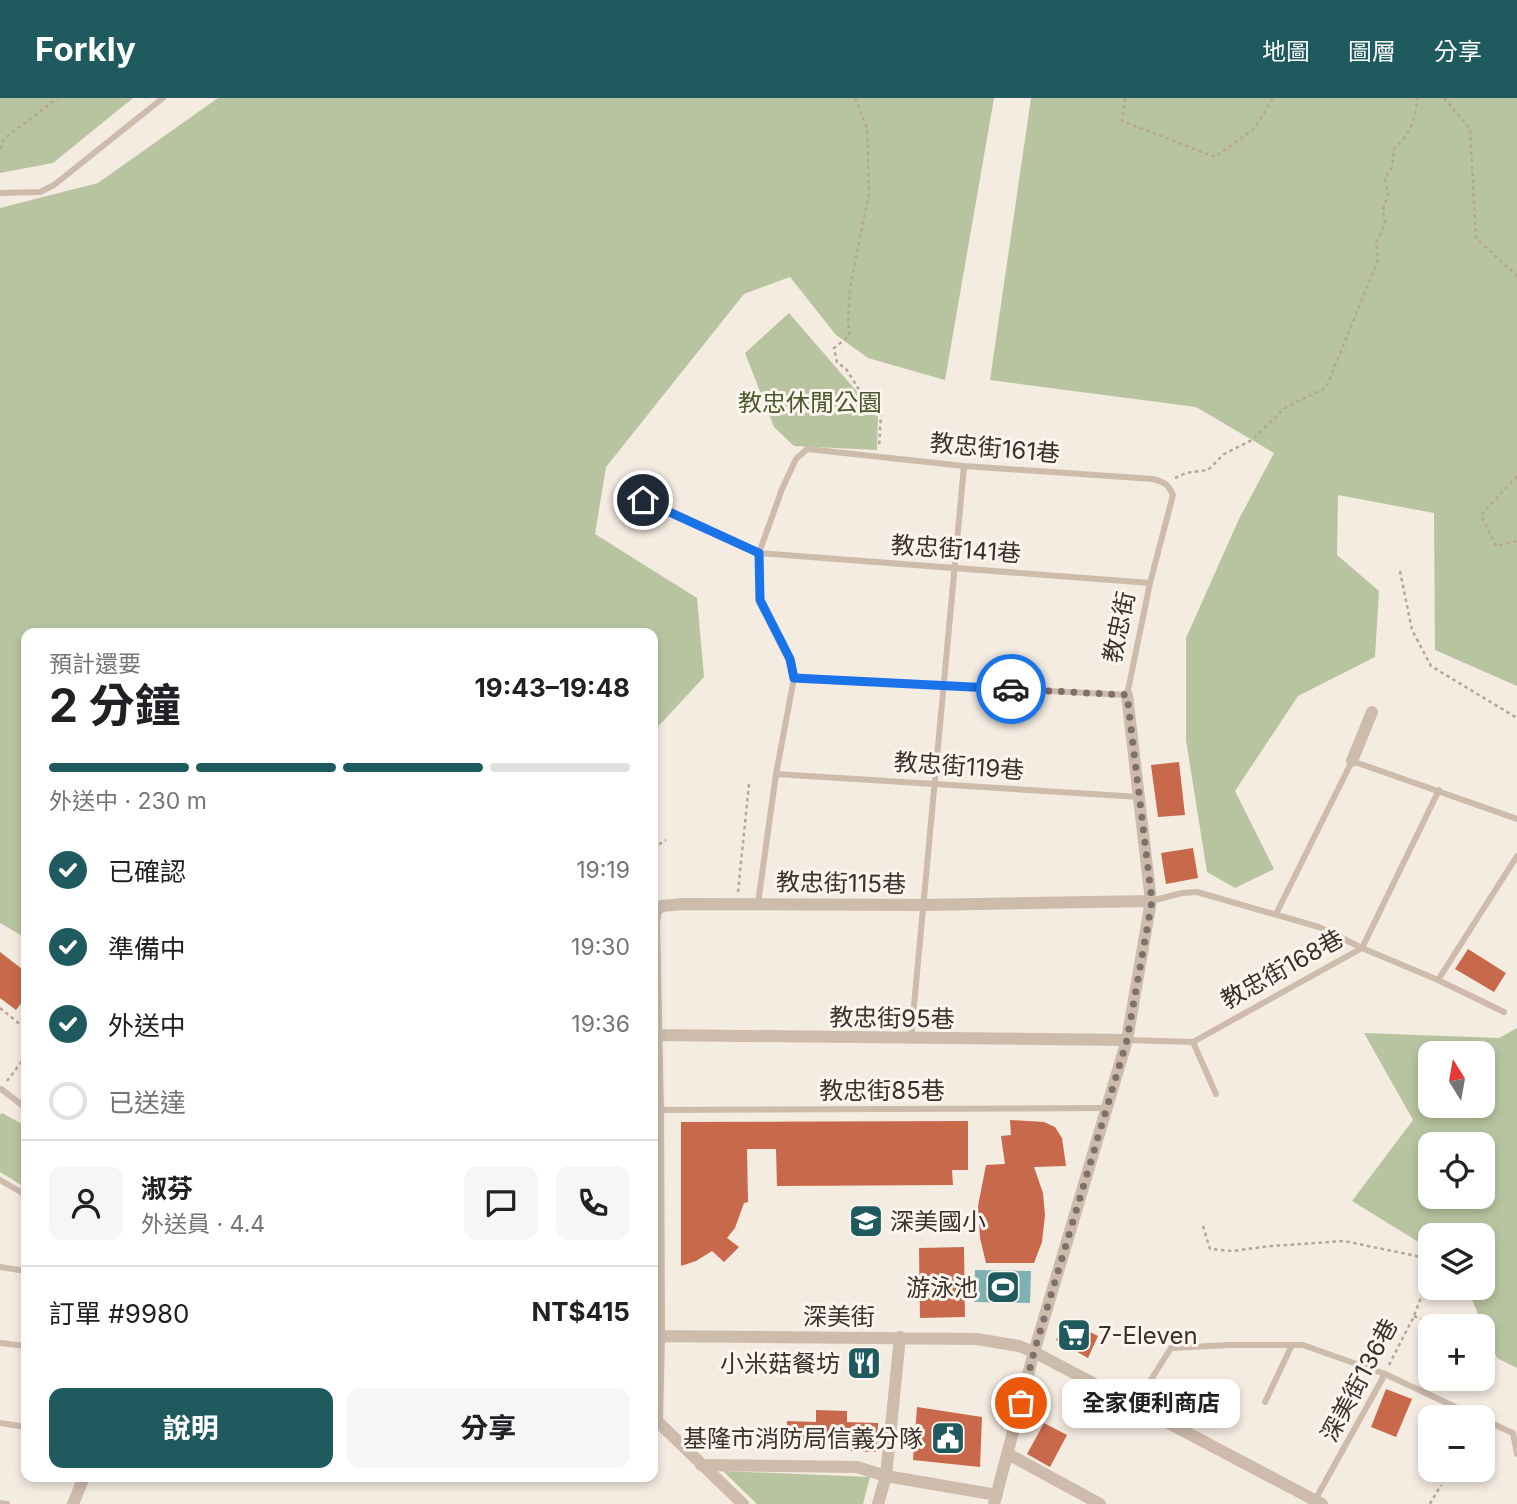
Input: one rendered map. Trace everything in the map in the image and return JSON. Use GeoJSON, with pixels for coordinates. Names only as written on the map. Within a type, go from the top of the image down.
{"type":"FeatureCollection","features":[{"type":"Feature","properties":{"kind":"street","name":"教忠街"},"geometry":{"type":"LineString","coordinates":[[995,1499],[1034,1352],[1127,1040],[1152,901],[1127,695]]}},
{"type":"Feature","properties":{"kind":"street","name":"教忠街168巷"},"geometry":{"type":"LineString","coordinates":[[1352,761],[1372,712]]}},
{"type":"Feature","properties":{"kind":"street","name":"教忠街115巷"},"geometry":{"type":"LineString","coordinates":[[658,909],[673,905],[737,904],[923,905],[1152,901]]}},
{"type":"Feature","properties":{"kind":"street","name":"教忠街95巷"},"geometry":{"type":"LineString","coordinates":[[658,1035],[911,1040],[1127,1040]]}},
{"type":"Feature","properties":{"kind":"street","name":"深美街"},"geometry":{"type":"LineString","coordinates":[[658,1336],[976,1339],[1019,1346],[1136,1404],[1317,1503]]}},
{"type":"Feature","properties":{"kind":"street"},"geometry":{"type":"LineString","coordinates":[[878,1504],[886,1476],[900,1338]]}},
{"type":"Feature","properties":{"kind":"street"},"geometry":{"type":"LineString","coordinates":[[658,1422],[743,1504]]}},
{"type":"Feature","properties":{"kind":"street"},"geometry":{"type":"LineString","coordinates":[[1008,1454],[1100,1504]]}},
{"type":"Feature","properties":{"kind":"street"},"geometry":{"type":"LineString","coordinates":[[701,1465],[857,1467],[886,1476],[995,1499]]}},
{"type":"Feature","properties":{"kind":"street"},"geometry":{"type":"LineString","coordinates":[[73,1504],[82,1482]]}},
{"type":"Feature","properties":{"kind":"lane"},"geometry":{"type":"LineString","coordinates":[[0,193],[40,192],[54,185],[163,98]]}},
{"type":"Feature","properties":{"kind":"lane","name":"教忠街161巷"},"geometry":{"type":"LineString","coordinates":[[759,553],[782,489],[796,459],[807,449],[964,466],[1165,482]]}},
{"type":"Feature","properties":{"kind":"lane"},"geometry":{"type":"LineString","coordinates":[[911,1040],[964,466]]}},
{"type":"Feature","properties":{"kind":"lane","name":"教忠街"},"geometry":{"type":"LineString","coordinates":[[1127,695],[1150,583],[1172,495],[1165,482]]}},
{"type":"Feature","properties":{"kind":"lane"},"geometry":{"type":"LineString","coordinates":[[620,489],[759,553],[760,600],[790,659],[794,678],[776,774],[758,904]]}},
{"type":"Feature","properties":{"kind":"lane","name":"教忠街141巷"},"geometry":{"type":"LineString","coordinates":[[759,553],[1150,583]]}},
{"type":"Feature","properties":{"kind":"lane"},"geometry":{"type":"LineString","coordinates":[[794,678],[1127,695]]}},
{"type":"Feature","properties":{"kind":"lane"},"geometry":{"type":"LineString","coordinates":[[1352,761],[1517,819]]}},
{"type":"Feature","properties":{"kind":"lane","name":"教忠街168巷"},"geometry":{"type":"LineString","coordinates":[[1276,914],[1352,761]]}},
{"type":"Feature","properties":{"kind":"lane","name":"教忠街119巷"},"geometry":{"type":"LineString","coordinates":[[776,774],[1140,797]]}},
{"type":"Feature","properties":{"kind":"lane","name":"教忠街168巷"},"geometry":{"type":"LineString","coordinates":[[1193,1042],[1362,948],[1439,790]]}},
{"type":"Feature","properties":{"kind":"lane"},"geometry":{"type":"LineString","coordinates":[[1438,980],[1517,856]]}},
{"type":"Feature","properties":{"kind":"lane"},"geometry":{"type":"LineString","coordinates":[[1152,901],[1197,892],[1319,927],[1504,1012]]}},
{"type":"Feature","properties":{"kind":"lane"},"geometry":{"type":"LineString","coordinates":[[1127,1040],[1193,1042],[1216,1094]]}},
{"type":"Feature","properties":{"kind":"lane"},"geometry":{"type":"LineString","coordinates":[[1,1089],[21,1104]]}},
{"type":"Feature","properties":{"kind":"lane","name":"教忠街85巷"},"geometry":{"type":"LineString","coordinates":[[658,1110],[1107,1108]]}},
{"type":"Feature","properties":{"kind":"lane"},"geometry":{"type":"LineString","coordinates":[[0,1180],[21,1192]]}},
{"type":"Feature","properties":{"kind":"lane"},"geometry":{"type":"LineString","coordinates":[[0,1267],[21,1270]]}},
{"type":"Feature","properties":{"kind":"lane"},"geometry":{"type":"LineString","coordinates":[[0,1343],[21,1345]]}},
{"type":"Feature","properties":{"kind":"lane"},"geometry":{"type":"LineString","coordinates":[[1265,1402],[1292,1345]]}},
{"type":"Feature","properties":{"kind":"lane"},"geometry":{"type":"LineString","coordinates":[[1136,1404],[1171,1348],[1303,1345],[1385,1374],[1453,1405]]}},
{"type":"Feature","properties":{"kind":"lane","name":"深美街136巷"},"geometry":{"type":"LineString","coordinates":[[1317,1503],[1385,1374]]}},
{"type":"Feature","properties":{"kind":"lane"},"geometry":{"type":"LineString","coordinates":[[0,1423],[21,1426]]}},
{"type":"Feature","properties":{"kind":"lane"},"geometry":{"type":"LineString","coordinates":[[1495,1425],[1513,1433],[1517,1454]]}},
{"type":"Feature","properties":{"kind":"lane"},"geometry":{"type":"LineString","coordinates":[[0,1503],[7,1504]]}},
{"type":"Feature","properties":{"kind":"path"},"geometry":{"type":"LineString","coordinates":[[0,149],[5,138],[58,98]]}},
{"type":"Feature","properties":{"kind":"path"},"geometry":{"type":"LineString","coordinates":[[855,98],[867,128],[869,193],[850,288],[849,336],[834,348],[837,362],[846,369],[863,396],[881,415],[879,457]]}},
{"type":"Feature","properties":{"kind":"path"},"geometry":{"type":"LineString","coordinates":[[1125,98],[1122,121],[1215,157],[1255,128],[1272,98]]}},
{"type":"Feature","properties":{"kind":"path"},"geometry":{"type":"LineString","coordinates":[[1165,482],[1186,473],[1208,470],[1224,454],[1252,440],[1286,407],[1326,387],[1378,260],[1376,243],[1385,224],[1383,210],[1388,195],[1385,178],[1392,167],[1394,148],[1405,139],[1418,98]]}},
{"type":"Feature","properties":{"kind":"path"},"geometry":{"type":"LineString","coordinates":[[1444,98],[1470,129],[1476,238],[1517,276]]}},
{"type":"Feature","properties":{"kind":"path"},"geometry":{"type":"LineString","coordinates":[[1517,476],[1481,515],[1496,545],[1517,541]]}},
{"type":"Feature","properties":{"kind":"path"},"geometry":{"type":"LineString","coordinates":[[1400,571],[1412,630],[1431,666],[1517,718]]}},
{"type":"Feature","properties":{"kind":"path"},"geometry":{"type":"LineString","coordinates":[[737,904],[749,784]]}},
{"type":"Feature","properties":{"kind":"path"},"geometry":{"type":"LineString","coordinates":[[658,845],[666,840]]}},
{"type":"Feature","properties":{"kind":"path"},"geometry":{"type":"LineString","coordinates":[[0,1008],[21,1025]]}},
{"type":"Feature","properties":{"kind":"path"},"geometry":{"type":"LineString","coordinates":[[1,1089],[21,1063]]}},
{"type":"Feature","properties":{"kind":"path"},"geometry":{"type":"LineString","coordinates":[[1203,1226],[1210,1249],[1232,1251],[1344,1241],[1418,1256]]}},
{"type":"Feature","properties":{"kind":"path","name":"深美街136巷"},"geometry":{"type":"LineString","coordinates":[[1385,1374],[1421,1300]]}},
{"type":"Feature","properties":{"kind":"path"},"geometry":{"type":"LineString","coordinates":[[1430,1504],[1441,1485]]}},
{"type":"Feature","properties":{"kind":"green space"},"geometry":{"type":"Polygon","coordinates":[[[0,98],[133,98],[53,163],[0,173],[0,98]]]}},
{"type":"Feature","properties":{"kind":"green space"},"geometry":{"type":"Polygon","coordinates":[[[218,98],[994,98],[945,380],[868,358],[836,335],[790,277],[744,294],[606,467],[595,534],[697,598],[704,677],[658,727],[658,628],[21,628],[21,935],[0,923],[0,208],[98,183],[218,98]]]}},
{"type":"Feature","properties":{"kind":"green space"},"geometry":{"type":"Polygon","coordinates":[[[1031,98],[1517,98],[1517,686],[1435,650],[1434,513],[1338,495],[1337,555],[1379,591],[1375,657],[1298,696],[1235,791],[1274,869],[1235,888],[1207,872],[1186,740],[1186,638],[1239,519],[1274,453],[1196,407],[990,380],[1031,98]]]}},
{"type":"Feature","properties":{"kind":"green space","name":"教忠休閒公園"},"geometry":{"type":"Polygon","coordinates":[[[789,313],[878,416],[877,450],[794,446],[774,427],[745,353],[789,313]]]}},
{"type":"Feature","properties":{"kind":"green space"},"geometry":{"type":"Polygon","coordinates":[[[1517,1028],[1517,1368],[1497,1358],[1495,1353],[1495,1314],[1478,1314],[1472,1300],[1495,1300],[1495,1223],[1418,1223],[1418,1242],[1352,1201],[1413,1120],[1364,1033],[1499,1038],[1517,1028]]]}},
{"type":"Feature","properties":{"kind":"green space"},"geometry":{"type":"Polygon","coordinates":[[[2,1113],[21,1123],[21,1185],[0,1172],[2,1113]]]}},
{"type":"Feature","properties":{"kind":"green space"},"geometry":{"type":"Polygon","coordinates":[[[723,1471],[870,1477],[863,1504],[757,1504],[723,1471]]]}},
{"type":"Feature","properties":{"kind":"water","name":"游泳池"},"geometry":{"type":"Polygon","coordinates":[[[975,1270],[1031,1271],[1030,1303],[974,1302],[975,1270]]]}},
{"type":"Feature","properties":{"kind":"building"},"geometry":{"type":"Polygon","coordinates":[[[1179,762],[1185,815],[1158,817],[1151,765],[1179,762]]]}},
{"type":"Feature","properties":{"kind":"building"},"geometry":{"type":"Polygon","coordinates":[[[1193,848],[1198,878],[1166,884],[1161,853],[1193,848]]]}},
{"type":"Feature","properties":{"kind":"building"},"geometry":{"type":"Polygon","coordinates":[[[1468,949],[1506,973],[1494,992],[1455,969],[1468,949]]]}},
{"type":"Feature","properties":{"kind":"building"},"geometry":{"type":"Polygon","coordinates":[[[0,952],[21,968],[21,1004],[16,1010],[0,998],[0,952]]]}},
{"type":"Feature","properties":{"kind":"building"},"geometry":{"type":"Polygon","coordinates":[[[1010,1120],[1044,1122],[1055,1127],[1062,1138],[1066,1166],[1034,1167],[1043,1193],[1045,1215],[1042,1242],[1034,1263],[986,1263],[980,1238],[978,1206],[986,1165],[1005,1164],[1001,1136],[1011,1135],[1010,1120]]]}},
{"type":"Feature","properties":{"kind":"building"},"geometry":{"type":"Polygon","coordinates":[[[968,1121],[968,1170],[952,1170],[953,1185],[777,1186],[776,1149],[747,1149],[748,1202],[744,1203],[735,1228],[727,1238],[739,1247],[724,1262],[712,1251],[681,1266],[681,1122],[968,1121]]]}},
{"type":"Feature","properties":{"kind":"building"},"geometry":{"type":"Polygon","coordinates":[[[964,1247],[965,1317],[920,1318],[919,1248],[964,1247]]]}},
{"type":"Feature","properties":{"kind":"building"},"geometry":{"type":"Polygon","coordinates":[[[1066,1320],[1098,1336],[1088,1358],[1056,1340],[1066,1320]]]}},
{"type":"Feature","properties":{"kind":"building"},"geometry":{"type":"Polygon","coordinates":[[[1386,1389],[1412,1399],[1396,1437],[1371,1427],[1386,1389]]]}},
{"type":"Feature","properties":{"kind":"building","name":"基隆市消防局信義分隊"},"geometry":{"type":"Polygon","coordinates":[[[917,1407],[982,1417],[980,1467],[913,1460],[917,1407]]]}},
{"type":"Feature","properties":{"kind":"building"},"geometry":{"type":"Polygon","coordinates":[[[816,1410],[847,1411],[847,1422],[878,1423],[877,1452],[846,1451],[846,1442],[815,1441],[815,1450],[786,1449],[787,1421],[816,1422],[816,1410]]]}},
{"type":"Feature","properties":{"kind":"building"},"geometry":{"type":"Polygon","coordinates":[[[1044,1423],[1067,1435],[1050,1467],[1027,1454],[1044,1423]]]}},
{"type":"Feature","properties":{"kind":"way so far"},"geometry":{"type":"LineString","coordinates":[[1011,689],[1127,695],[1152,901],[1127,1040],[1021,1403]]}},
{"type":"Feature","properties":{"kind":"place","name":"深美國小"},"geometry":{"type":"Point","coordinates":[866,1221]}},
{"type":"Feature","properties":{"kind":"place","name":"游泳池"},"geometry":{"type":"Point","coordinates":[1003,1287]}},
{"type":"Feature","properties":{"kind":"place","name":"7-Eleven"},"geometry":{"type":"Point","coordinates":[1074,1335]}},
{"type":"Feature","properties":{"kind":"place","name":"小米菇餐坊"},"geometry":{"type":"Point","coordinates":[864,1363]}},
{"type":"Feature","properties":{"kind":"place","name":"全家便利商店"},"geometry":{"type":"Point","coordinates":[1021,1403]}},
{"type":"Feature","properties":{"kind":"place","name":"基隆市消防局信義分隊"},"geometry":{"type":"Point","coordinates":[948,1438]}},
{"type":"Feature","properties":{"kind":"route"},"geometry":{"type":"LineString","coordinates":[[643,500],[759,553],[760,600],[790,659],[794,678],[1011,689]]}}]}
